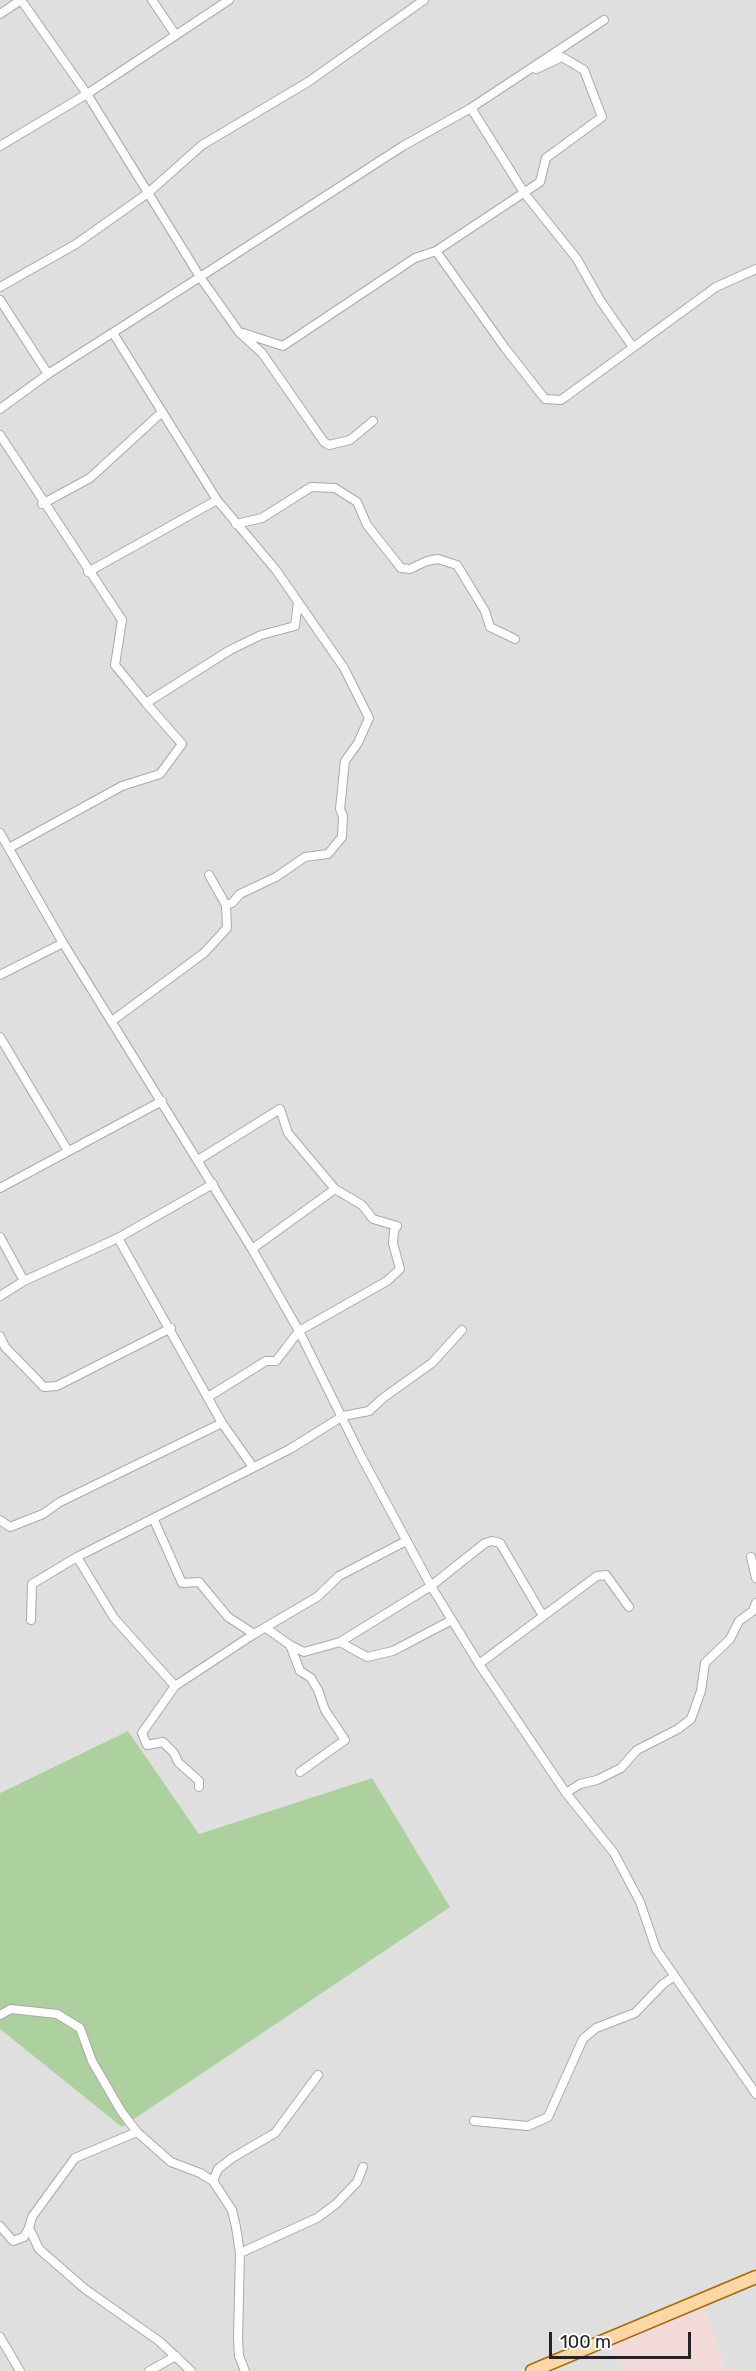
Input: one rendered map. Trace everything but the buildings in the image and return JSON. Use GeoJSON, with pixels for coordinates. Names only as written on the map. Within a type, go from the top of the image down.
{"type":"FeatureCollection","features":[{"type":"Feature","properties":{"kind":"main road"},"geometry":{"type":"LineString","coordinates":[[532,2371],[756,2277]]}},
{"type":"Feature","properties":{"kind":"street"},"geometry":{"type":"LineString","coordinates":[[0,14],[21,0],[87,94],[200,277],[239,332],[262,353],[324,442],[329,445],[350,440],[373,421]]}},
{"type":"Feature","properties":{"kind":"street"},"geometry":{"type":"LineString","coordinates":[[152,0],[175,34]]}},
{"type":"Feature","properties":{"kind":"street"},"geometry":{"type":"LineString","coordinates":[[0,146],[87,94],[229,0]]}},
{"type":"Feature","properties":{"kind":"street"},"geometry":{"type":"LineString","coordinates":[[0,287],[76,244],[148,193],[202,145],[308,82],[424,0]]}},
{"type":"Feature","properties":{"kind":"street"},"geometry":{"type":"LineString","coordinates":[[0,409],[48,374],[404,146],[471,108],[604,20]]}},
{"type":"Feature","properties":{"kind":"street"},"geometry":{"type":"LineString","coordinates":[[239,332],[283,346],[415,258],[436,251],[525,194],[540,182],[546,158],[602,117],[584,70],[562,57],[513,80]]}},
{"type":"Feature","properties":{"kind":"street"},"geometry":{"type":"LineString","coordinates":[[471,108],[525,194],[577,259],[600,300],[632,346]]}},
{"type":"Feature","properties":{"kind":"street"},"geometry":{"type":"LineString","coordinates":[[436,251],[505,348],[545,399],[561,400],[606,369],[632,346],[716,287],[756,269]]}},
{"type":"Feature","properties":{"kind":"street"},"geometry":{"type":"LineString","coordinates":[[0,300],[48,374]]}},
{"type":"Feature","properties":{"kind":"street"},"geometry":{"type":"LineString","coordinates":[[113,333],[217,500],[276,570],[344,668],[369,718],[358,743],[345,761],[340,809],[344,831],[328,854],[305,857],[276,877],[240,894],[232,903],[226,905]]}},
{"type":"Feature","properties":{"kind":"street"},"geometry":{"type":"LineString","coordinates":[[42,504],[90,478],[161,413]]}},
{"type":"Feature","properties":{"kind":"street"},"geometry":{"type":"LineString","coordinates":[[0,435],[42,504],[122,620],[116,665],[182,744],[160,774],[122,786],[9,848]]}},
{"type":"Feature","properties":{"kind":"street"},"geometry":{"type":"LineString","coordinates":[[236,524],[262,518],[311,488],[335,488],[357,502],[367,525],[401,568],[410,569],[427,561],[438,560],[457,565],[485,611],[490,627],[515,639]]}},
{"type":"Feature","properties":{"kind":"street"},"geometry":{"type":"LineString","coordinates":[[88,572],[217,500]]}},
{"type":"Feature","properties":{"kind":"street"},"geometry":{"type":"LineString","coordinates":[[146,703],[230,650],[261,635],[295,626],[298,602]]}},
{"type":"Feature","properties":{"kind":"street"},"geometry":{"type":"LineString","coordinates":[[0,833],[63,943],[213,1184],[299,1331],[361,1456],[431,1586],[479,1664],[566,1793],[615,1853],[640,1902],[656,1949],[673,1977],[693,2001],[756,2094]]}},
{"type":"Feature","properties":{"kind":"street"},"geometry":{"type":"LineString","coordinates":[[112,1021],[204,953],[228,927],[226,905],[209,875]]}},
{"type":"Feature","properties":{"kind":"street"},"geometry":{"type":"LineString","coordinates":[[0,975],[63,943]]}},
{"type":"Feature","properties":{"kind":"street"},"geometry":{"type":"LineString","coordinates":[[0,1037],[68,1151]]}},
{"type":"Feature","properties":{"kind":"street"},"geometry":{"type":"LineString","coordinates":[[0,1188],[162,1101]]}},
{"type":"Feature","properties":{"kind":"street"},"geometry":{"type":"LineString","coordinates":[[198,1160],[280,1109],[288,1133],[336,1189],[362,1205],[373,1219],[398,1226],[394,1231],[393,1243],[400,1269],[387,1281],[299,1331],[276,1360],[266,1361],[208,1397]]}},
{"type":"Feature","properties":{"kind":"street"},"geometry":{"type":"LineString","coordinates":[[0,1296],[24,1281],[118,1238],[213,1184]]}},
{"type":"Feature","properties":{"kind":"street"},"geometry":{"type":"LineString","coordinates":[[252,1249],[336,1189]]}},
{"type":"Feature","properties":{"kind":"street"},"geometry":{"type":"LineString","coordinates":[[0,1237],[24,1281]]}},
{"type":"Feature","properties":{"kind":"street"},"geometry":{"type":"LineString","coordinates":[[118,1238],[222,1423],[253,1467]]}},
{"type":"Feature","properties":{"kind":"street"},"geometry":{"type":"LineString","coordinates":[[0,1336],[5,1347],[45,1387],[57,1386],[171,1329]]}},
{"type":"Feature","properties":{"kind":"street"},"geometry":{"type":"LineString","coordinates":[[30,1620],[32,1584],[77,1557],[154,1520],[290,1449],[343,1416],[369,1411],[382,1398],[432,1363],[462,1330]]}},
{"type":"Feature","properties":{"kind":"street"},"geometry":{"type":"LineString","coordinates":[[0,1520],[10,1527],[43,1514],[60,1502],[222,1423]]}},
{"type":"Feature","properties":{"kind":"street"},"geometry":{"type":"LineString","coordinates":[[154,1520],[182,1583],[198,1582],[228,1617],[254,1634]]}},
{"type":"Feature","properties":{"kind":"street"},"geometry":{"type":"LineString","coordinates":[[199,1786],[199,1780],[178,1762],[174,1753],[164,1742],[147,1745],[142,1733],[175,1686],[254,1634],[317,1597],[339,1576],[406,1541]]}},
{"type":"Feature","properties":{"kind":"street"},"geometry":{"type":"LineString","coordinates":[[266,1628],[290,1646],[304,1652],[340,1642],[431,1586],[485,1543],[492,1541],[500,1543],[543,1616]]}},
{"type":"Feature","properties":{"kind":"street"},"geometry":{"type":"LineString","coordinates":[[77,1557],[114,1618],[175,1686]]}},
{"type":"Feature","properties":{"kind":"street"},"geometry":{"type":"LineString","coordinates":[[751,1557],[756,1578]]}},
{"type":"Feature","properties":{"kind":"street"},"geometry":{"type":"LineString","coordinates":[[479,1664],[597,1576],[606,1575],[629,1607]]}},
{"type":"Feature","properties":{"kind":"street"},"geometry":{"type":"LineString","coordinates":[[566,1793],[580,1784],[597,1780],[621,1768],[637,1750],[650,1746],[691,1719],[701,1691],[705,1663],[730,1639],[739,1621],[753,1611],[756,1603]]}},
{"type":"Feature","properties":{"kind":"street"},"geometry":{"type":"LineString","coordinates":[[340,1642],[367,1657],[393,1651],[452,1620]]}},
{"type":"Feature","properties":{"kind":"street"},"geometry":{"type":"LineString","coordinates":[[290,1646],[300,1671],[310,1678],[318,1690],[325,1710],[345,1740],[300,1772]]}},
{"type":"Feature","properties":{"kind":"street"},"geometry":{"type":"LineString","coordinates":[[474,2121],[528,2126],[548,2117],[583,2039],[596,2028],[635,2013],[673,1977]]}},
{"type":"Feature","properties":{"kind":"street"},"geometry":{"type":"LineString","coordinates":[[0,2015],[11,2009],[57,2014],[80,2028],[92,2061],[121,2111],[137,2132],[171,2162],[200,2173],[213,2181],[232,2210],[240,2253],[238,2338],[239,2356],[245,2371]]}},
{"type":"Feature","properties":{"kind":"street"},"geometry":{"type":"LineString","coordinates":[[213,2181],[218,2169],[225,2163],[274,2133],[318,2074]]}},
{"type":"Feature","properties":{"kind":"street"},"geometry":{"type":"LineString","coordinates":[[0,2226],[13,2241],[24,2237],[32,2217],[75,2158],[137,2132]]}},
{"type":"Feature","properties":{"kind":"street"},"geometry":{"type":"LineString","coordinates":[[240,2253],[317,2218],[336,2204],[357,2182],[363,2167]]}},
{"type":"Feature","properties":{"kind":"street"},"geometry":{"type":"LineString","coordinates":[[29,2228],[39,2250],[85,2289],[126,2316],[176,2355],[191,2371]]}},
{"type":"Feature","properties":{"kind":"street"},"geometry":{"type":"LineString","coordinates":[[0,2337],[20,2371]]}},
{"type":"Feature","properties":{"kind":"street"},"geometry":{"type":"LineString","coordinates":[[149,2371],[176,2355]]}},
{"type":"Feature","properties":{"kind":"shaded area"},"geometry":{"type":"Polygon","coordinates":[[[0,0],[756,0],[756,2272],[520,2371],[0,2371],[0,2029],[122,2126],[372,1778],[199,1834],[128,1731],[0,1793],[0,0]]]}},
{"type":"Feature","properties":{"kind":"shaded area"},"geometry":{"type":"Polygon","coordinates":[[[756,2283],[756,2371],[726,2371],[703,2306],[756,2283]]]}},
{"type":"Feature","properties":{"kind":"shaded area"},"geometry":{"type":"Polygon","coordinates":[[[703,2306],[726,2371],[628,2371],[607,2344],[703,2306]]]}},
{"type":"Feature","properties":{"kind":"shaded area"},"geometry":{"type":"Polygon","coordinates":[[[607,2344],[628,2371],[541,2371],[607,2344]]]}},
{"type":"Feature","properties":{"kind":"green space"},"geometry":{"type":"Polygon","coordinates":[[[128,1731],[199,1834],[372,1778],[450,1907],[122,2127],[0,2029],[0,1793],[128,1731]]]}}]}
